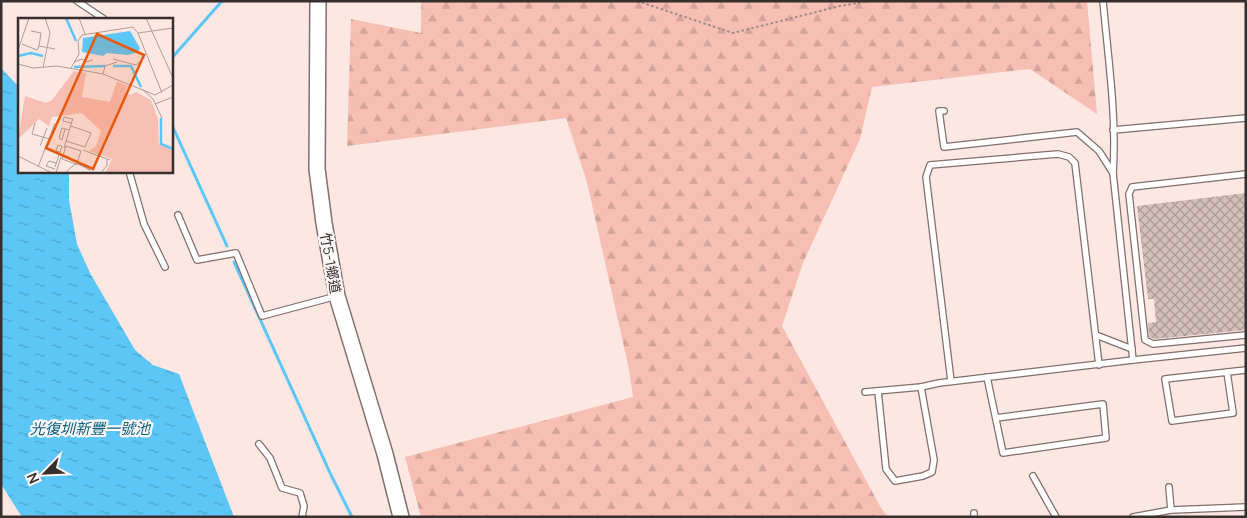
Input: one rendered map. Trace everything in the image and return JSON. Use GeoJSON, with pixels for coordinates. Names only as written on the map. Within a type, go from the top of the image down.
{"type":"FeatureCollection","features":[{"type":"Feature","properties":{"kind":"street","name":"竹5-1鄉道"},"geometry":{"type":"LineString","coordinates":[[318,1],[317,169],[324,223],[337,296],[385,454],[401,517]]}},
{"type":"Feature","properties":{"kind":"lane"},"geometry":{"type":"LineString","coordinates":[[76,1],[102,18]]}},
{"type":"Feature","properties":{"kind":"lane"},"geometry":{"type":"LineString","coordinates":[[1102,1],[1114,130],[1113,173],[1133,360]]}},
{"type":"Feature","properties":{"kind":"lane"},"geometry":{"type":"LineString","coordinates":[[944,111],[939,111],[944,146],[1077,132],[1099,152],[1113,173]]}},
{"type":"Feature","properties":{"kind":"lane"},"geometry":{"type":"LineString","coordinates":[[1114,130],[1246,118]]}},
{"type":"Feature","properties":{"kind":"lane"},"geometry":{"type":"LineString","coordinates":[[951,381],[926,177],[930,165],[1058,154],[1069,156],[1075,164],[1100,364]]}},
{"type":"Feature","properties":{"kind":"lane"},"geometry":{"type":"LineString","coordinates":[[129,172],[144,224],[164,267]]}},
{"type":"Feature","properties":{"kind":"lane"},"geometry":{"type":"LineString","coordinates":[[1246,174],[1132,187],[1129,194],[1145,340],[1153,344],[1246,334]]}},
{"type":"Feature","properties":{"kind":"lane"},"geometry":{"type":"LineString","coordinates":[[178,215],[197,260],[236,253],[262,316],[337,296]]}},
{"type":"Feature","properties":{"kind":"lane"},"geometry":{"type":"LineString","coordinates":[[1096,335],[1132,349]]}},
{"type":"Feature","properties":{"kind":"lane"},"geometry":{"type":"LineString","coordinates":[[865,392],[1246,348]]}},
{"type":"Feature","properties":{"kind":"lane"},"geometry":{"type":"LineString","coordinates":[[1227,372],[1233,413],[1172,422],[1165,379],[1227,372],[1246,370]]}},
{"type":"Feature","properties":{"kind":"lane"},"geometry":{"type":"LineString","coordinates":[[987,377],[1003,453],[1106,438],[1103,404],[996,418]]}},
{"type":"Feature","properties":{"kind":"lane"},"geometry":{"type":"LineString","coordinates":[[878,391],[886,469],[895,481],[923,476],[932,472],[934,460],[921,387]]}},
{"type":"Feature","properties":{"kind":"lane"},"geometry":{"type":"LineString","coordinates":[[259,444],[270,458],[282,488],[300,493],[304,506],[302,517]]}},
{"type":"Feature","properties":{"kind":"lane"},"geometry":{"type":"LineString","coordinates":[[1033,476],[1056,517]]}},
{"type":"Feature","properties":{"kind":"lane"},"geometry":{"type":"LineString","coordinates":[[1168,486],[1171,510]]}},
{"type":"Feature","properties":{"kind":"lane"},"geometry":{"type":"LineString","coordinates":[[1132,517],[1150,516],[1171,510],[1246,507]]}},
{"type":"Feature","properties":{"kind":"path"},"geometry":{"type":"LineString","coordinates":[[637,1],[733,33],[840,6],[871,1]]}},
{"type":"Feature","properties":{"kind":"green space"},"geometry":{"type":"Polygon","coordinates":[[[421,1],[1087,1],[1097,114],[1030,69],[872,87],[860,139],[803,263],[782,326],[881,508],[888,517],[421,517],[405,457],[633,397],[629,369],[587,182],[566,118],[347,146],[351,19],[421,33],[421,1]]]}},
{"type":"Feature","properties":{"kind":"water","name":"光復圳新豐一號池"},"geometry":{"type":"Polygon","coordinates":[[[1,68],[18,86],[18,172],[69,172],[69,200],[77,244],[90,273],[135,350],[153,365],[179,374],[234,517],[22,517],[1,484],[1,68]]]}},
{"type":"Feature","properties":{"kind":"building"},"geometry":{"type":"Polygon","coordinates":[[[1246,193],[1246,330],[1154,339],[1149,337],[1148,323],[1156,322],[1154,299],[1148,299],[1137,206],[1246,193]]]}},
{"type":"Feature","properties":{"kind":"waterway"},"geometry":{"type":"LineString","coordinates":[[172,58],[222,1]]}},
{"type":"Feature","properties":{"kind":"waterway"},"geometry":{"type":"LineString","coordinates":[[172,125],[227,246]]}},
{"type":"Feature","properties":{"kind":"waterway"},"geometry":{"type":"LineString","coordinates":[[234,262],[352,517]]}}]}
